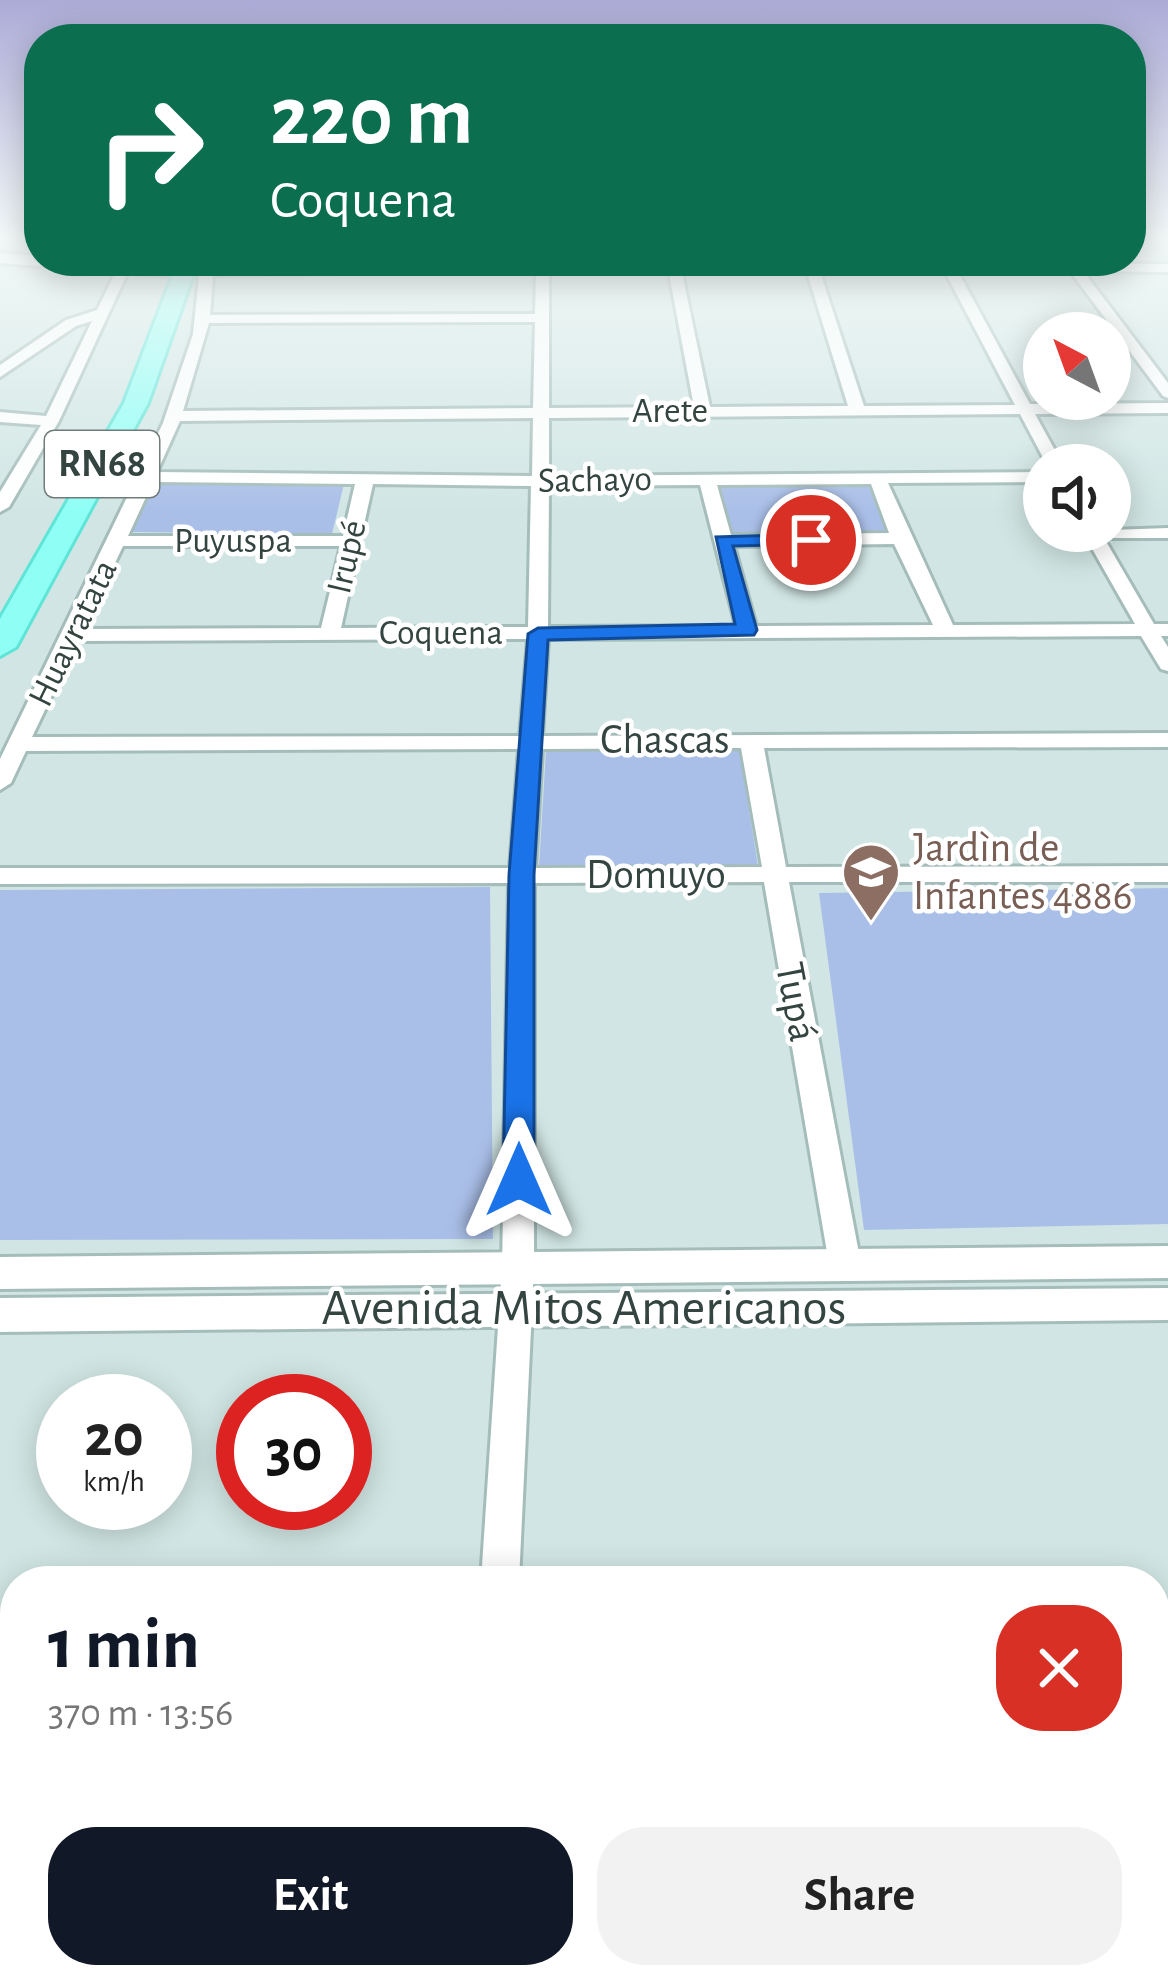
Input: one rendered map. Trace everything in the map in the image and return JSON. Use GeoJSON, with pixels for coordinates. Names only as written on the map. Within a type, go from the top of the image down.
{"type":"FeatureCollection","features":[{"type":"Feature","properties":{"kind":"main road","name":"RN68"},"geometry":{"type":"LineString","coordinates":[[0,597],[157,327]]}},
{"type":"Feature","properties":{"kind":"main road","name":"RN68"},"geometry":{"type":"LineString","coordinates":[[0,647],[136,403],[168,327]]}},
{"type":"Feature","properties":{"kind":"street"},"geometry":{"type":"LineString","coordinates":[[0,372],[64,327]]}},
{"type":"Feature","properties":{"kind":"street"},"geometry":{"type":"LineString","coordinates":[[0,507],[51,421],[97,327]]}},
{"type":"Feature","properties":{"kind":"street","name":"Huayratata"},"geometry":{"type":"LineString","coordinates":[[0,783],[74,635],[173,416],[201,327]]}},
{"type":"Feature","properties":{"kind":"street"},"geometry":{"type":"LineString","coordinates":[[501,1566],[516,1287],[522,875],[538,634],[541,327]]}},
{"type":"Feature","properties":{"kind":"street"},"geometry":{"type":"LineString","coordinates":[[686,327],[703,411]]}},
{"type":"Feature","properties":{"kind":"street"},"geometry":{"type":"LineString","coordinates":[[830,327],[857,411]]}},
{"type":"Feature","properties":{"kind":"street"},"geometry":{"type":"LineString","coordinates":[[980,327],[1023,408]]}},
{"type":"Feature","properties":{"kind":"street"},"geometry":{"type":"LineString","coordinates":[[1118,327],[1168,393]]}},
{"type":"Feature","properties":{"kind":"street","name":"Arete"},"geometry":{"type":"LineString","coordinates":[[1131,409],[1168,408]]}},
{"type":"Feature","properties":{"kind":"street","name":"Arete"},"geometry":{"type":"LineString","coordinates":[[173,416],[1023,410]]}},
{"type":"Feature","properties":{"kind":"street"},"geometry":{"type":"LineString","coordinates":[[0,417],[51,421]]}},
{"type":"Feature","properties":{"kind":"street","name":"Sachayo"},"geometry":{"type":"LineString","coordinates":[[146,477],[365,481],[1023,477]]}},
{"type":"Feature","properties":{"kind":"street"},"geometry":{"type":"LineString","coordinates":[[707,478],[747,630]]}},
{"type":"Feature","properties":{"kind":"street"},"geometry":{"type":"LineString","coordinates":[[878,478],[900,538],[945,630]]}},
{"type":"Feature","properties":{"kind":"street","name":"Irupé"},"geometry":{"type":"LineString","coordinates":[[330,633],[365,481]]}},
{"type":"Feature","properties":{"kind":"street"},"geometry":{"type":"LineString","coordinates":[[1131,533],[1168,533]]}},
{"type":"Feature","properties":{"kind":"street"},"geometry":{"type":"LineString","coordinates":[[722,541],[900,538]]}},
{"type":"Feature","properties":{"kind":"street","name":"Puyuspa"},"geometry":{"type":"LineString","coordinates":[[117,542],[350,541]]}},
{"type":"Feature","properties":{"kind":"street"},"geometry":{"type":"LineString","coordinates":[[1106,552],[1159,630],[1168,665]]}},
{"type":"Feature","properties":{"kind":"street","name":"Coquena"},"geometry":{"type":"LineString","coordinates":[[74,635],[1159,630]]}},
{"type":"Feature","properties":{"kind":"street","name":"Tupá"},"geometry":{"type":"LineString","coordinates":[[751,740],[845,1264]]}},
{"type":"Feature","properties":{"kind":"street","name":"Chascas"},"geometry":{"type":"LineString","coordinates":[[18,743],[1168,740]]}},
{"type":"Feature","properties":{"kind":"street","name":"Domuyo"},"geometry":{"type":"LineString","coordinates":[[0,876],[1168,874]]}},
{"type":"Feature","properties":{"kind":"street","name":"Avenida Mitos Americanos"},"geometry":{"type":"LineString","coordinates":[[0,1315],[845,1264],[1168,1262]]}},
{"type":"Feature","properties":{"kind":"street","name":"Avenida Mitos Americanos"},"geometry":{"type":"LineString","coordinates":[[0,1273],[1168,1304]]}},
{"type":"Feature","properties":{"kind":"shaded area"},"geometry":{"type":"Polygon","coordinates":[[[0,327],[1023,327],[1023,420],[1131,420],[1131,327],[1168,327],[1168,1566],[0,1566],[0,327]]]}},
{"type":"Feature","properties":{"kind":"shaded area"},"geometry":{"type":"Polygon","coordinates":[[[869,480],[888,535],[731,534],[718,481],[869,480]]]}},
{"type":"Feature","properties":{"kind":"shaded area"},"geometry":{"type":"Polygon","coordinates":[[[156,483],[344,484],[332,534],[131,532],[156,483]]]}},
{"type":"Feature","properties":{"kind":"shaded area"},"geometry":{"type":"Polygon","coordinates":[[[739,746],[758,866],[539,867],[546,750],[739,746]]]}},
{"type":"Feature","properties":{"kind":"shaded area"},"geometry":{"type":"Polygon","coordinates":[[[490,887],[493,1239],[0,1240],[0,890],[490,887]]]}},
{"type":"Feature","properties":{"kind":"shaded area"},"geometry":{"type":"Polygon","coordinates":[[[1168,888],[1168,1224],[864,1230],[819,893],[1168,888]]]}},
{"type":"Feature","properties":{"kind":"place","name":"Jardìn de Infantes 4886"},"geometry":{"type":"Point","coordinates":[871,923]}},
{"type":"Feature","properties":{"kind":"route"},"geometry":{"type":"LineString","coordinates":[[519,1180],[522,875],[538,634],[747,630],[722,541],[811,540]]}}]}
